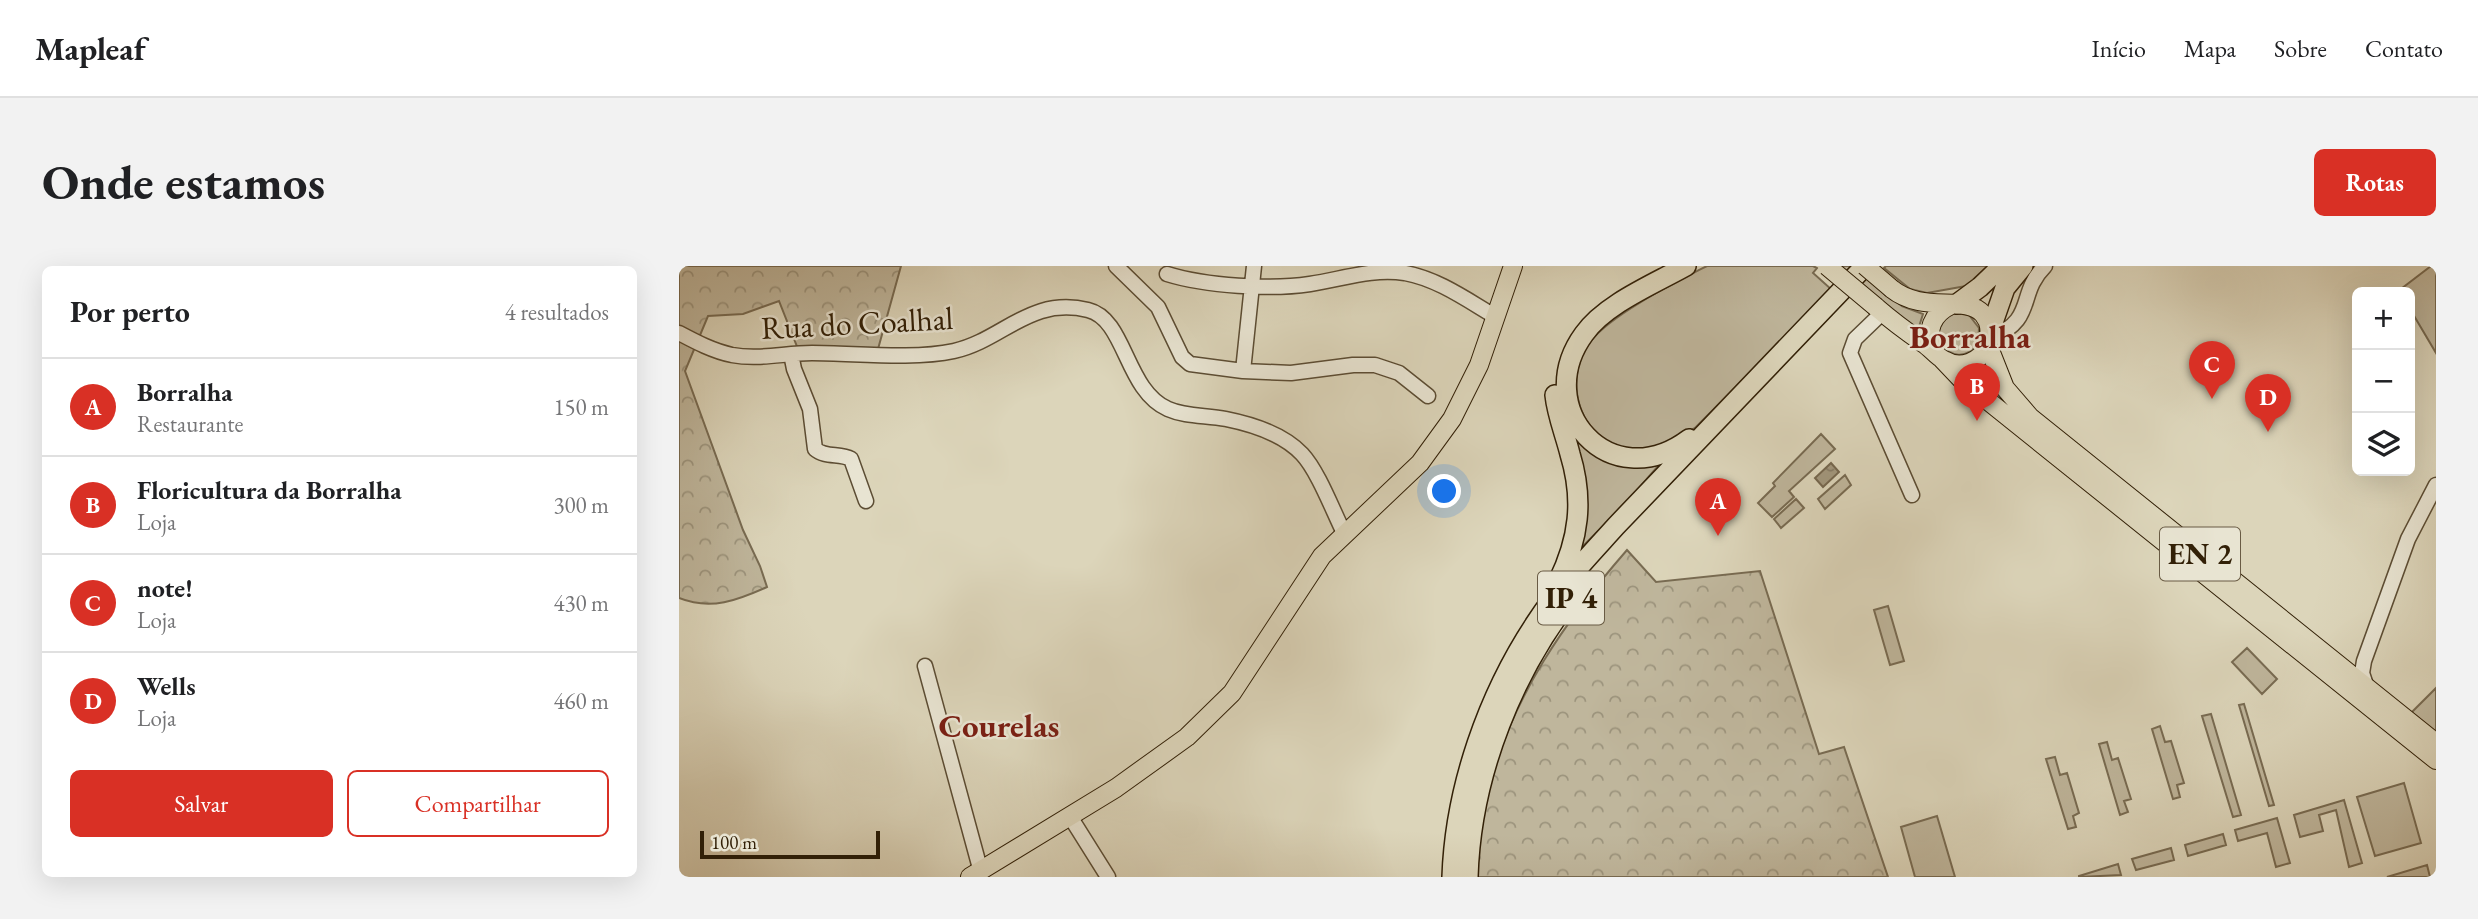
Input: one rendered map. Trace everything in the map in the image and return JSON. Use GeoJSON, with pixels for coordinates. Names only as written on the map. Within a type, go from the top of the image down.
{"type":"FeatureCollection","features":[{"type":"Feature","properties":{"kind":"highway"},"geometry":{"type":"LineString","coordinates":[[1538,619],[1570,555],[1579,520],[1577,483],[1555,399],[1555,374],[1559,356],[1574,329],[1597,306],[1662,266]]}},
{"type":"Feature","properties":{"kind":"highway"},"geometry":{"type":"LineString","coordinates":[[1686,266],[1601,316],[1584,333],[1570,360],[1566,388],[1574,420],[1588,438],[1611,453],[1633,459],[1652,458],[1683,444],[1837,296]]}},
{"type":"Feature","properties":{"kind":"highway","name":"IP 4"},"geometry":{"type":"LineString","coordinates":[[1453,877],[1461,806],[1478,743],[1508,672],[1538,619],[1577,569],[1616,526],[1865,266]]}},
{"type":"Feature","properties":{"kind":"highway","name":"IP 4"},"geometry":{"type":"LineString","coordinates":[[1468,877],[1471,833],[1483,776],[1513,695],[1546,632],[1567,602],[1607,555],[1879,266]]}},
{"type":"Feature","properties":{"kind":"highway"},"geometry":{"type":"LineString","coordinates":[[1954,304],[1980,288],[2002,266]]}},
{"type":"Feature","properties":{"kind":"highway"},"geometry":{"type":"LineString","coordinates":[[1989,338],[2005,288],[2023,266]]}},
{"type":"Feature","properties":{"kind":"main road"},"geometry":{"type":"LineString","coordinates":[[975,874],[1071,818],[1175,746],[1224,701],[1241,680],[1322,556],[1411,471],[1436,443],[1468,390],[1513,266]]}},
{"type":"Feature","properties":{"kind":"main road","name":"EN 2"},"geometry":{"type":"LineString","coordinates":[[1827,266],[1938,355],[1962,380],[2436,760]]}},
{"type":"Feature","properties":{"kind":"main road","name":"EN 2"},"geometry":{"type":"LineString","coordinates":[[1865,266],[1892,289],[1914,302],[1975,308],[1988,322],[1989,338],[2005,387],[2030,417],[2436,743]]}},
{"type":"Feature","properties":{"kind":"main road"},"geometry":{"type":"LineString","coordinates":[[1954,304],[1936,315],[1931,323],[1929,332],[1938,355],[1951,363],[1969,363],[1977,360],[1989,338]]}},
{"type":"Feature","properties":{"kind":"street"},"geometry":{"type":"LineString","coordinates":[[1116,266],[1158,307],[1184,360],[1198,366],[1297,373],[1346,365],[1375,365],[1406,377],[1428,396]]}},
{"type":"Feature","properties":{"kind":"street"},"geometry":{"type":"LineString","coordinates":[[1243,370],[1254,266]]}},
{"type":"Feature","properties":{"kind":"street"},"geometry":{"type":"LineString","coordinates":[[1989,338],[2010,328],[2018,320],[2033,281],[2045,266]]}},
{"type":"Feature","properties":{"kind":"street"},"geometry":{"type":"LineString","coordinates":[[1167,274],[1194,281],[1303,285],[1373,271],[1404,273],[1438,284],[1496,317]]}},
{"type":"Feature","properties":{"kind":"street","name":"Rua do Coalhal"},"geometry":{"type":"LineString","coordinates":[[679,333],[704,346],[733,355],[757,357],[791,354],[942,353],[971,345],[1038,311],[1076,308],[1091,311],[1109,324],[1141,386],[1159,404],[1180,413],[1243,423],[1275,436],[1299,451],[1308,463],[1344,533]]}},
{"type":"Feature","properties":{"kind":"street"},"geometry":{"type":"LineString","coordinates":[[1879,310],[1855,339],[1850,353],[1912,495]]}},
{"type":"Feature","properties":{"kind":"street"},"geometry":{"type":"LineString","coordinates":[[791,354],[810,409],[815,449],[821,454],[851,459],[866,501]]}},
{"type":"Feature","properties":{"kind":"street"},"geometry":{"type":"LineString","coordinates":[[2367,688],[2362,669],[2371,642],[2408,538],[2435,486]]}},
{"type":"Feature","properties":{"kind":"street"},"geometry":{"type":"LineString","coordinates":[[2335,663],[2356,657],[2367,649],[2371,642]]}},
{"type":"Feature","properties":{"kind":"street"},"geometry":{"type":"LineString","coordinates":[[925,666],[975,874]]}},
{"type":"Feature","properties":{"kind":"street"},"geometry":{"type":"LineString","coordinates":[[1071,818],[1108,877]]}},
{"type":"Feature","properties":{"kind":"green space"},"geometry":{"type":"Polygon","coordinates":[[[679,266],[901,266],[878,349],[798,349],[779,301],[743,314],[708,316],[685,371],[743,530],[767,587],[735,600],[713,604],[679,598],[679,266]]]}},
{"type":"Feature","properties":{"kind":"green space"},"geometry":{"type":"Polygon","coordinates":[[[1707,266],[1813,266],[1817,268],[1813,273],[1832,290],[1685,435],[1669,443],[1642,449],[1632,450],[1614,445],[1599,436],[1588,423],[1581,408],[1577,392],[1577,374],[1581,358],[1590,342],[1612,321],[1644,300],[1707,266]]]}},
{"type":"Feature","properties":{"kind":"green space"},"geometry":{"type":"Polygon","coordinates":[[[1840,266],[1854,266],[1902,306],[1923,314],[1917,333],[1840,266]]]}},
{"type":"Feature","properties":{"kind":"green space"},"geometry":{"type":"Polygon","coordinates":[[[1996,266],[1966,286],[1927,293],[1910,289],[1884,268],[1996,266]]]}},
{"type":"Feature","properties":{"kind":"green space"},"geometry":{"type":"Polygon","coordinates":[[[2431,266],[2436,266],[2436,353],[2415,317],[2415,287],[2404,287],[2431,266]]]}},
{"type":"Feature","properties":{"kind":"green space"},"geometry":{"type":"Polygon","coordinates":[[[1955,313],[1969,315],[1979,328],[1978,344],[1959,355],[1943,346],[1939,337],[1939,328],[1944,320],[1955,313]]]}},
{"type":"Feature","properties":{"kind":"green space"},"geometry":{"type":"Polygon","coordinates":[[[1986,365],[2005,401],[2002,403],[1965,374],[1986,365]]]}},
{"type":"Feature","properties":{"kind":"green space"},"geometry":{"type":"Polygon","coordinates":[[[1570,429],[1637,467],[1659,465],[1582,547],[1586,510],[1570,429]]]}},
{"type":"Feature","properties":{"kind":"green space"},"geometry":{"type":"Polygon","coordinates":[[[1821,434],[1835,449],[1789,491],[1794,497],[1772,517],[1758,503],[1775,486],[1773,483],[1821,434]]]}},
{"type":"Feature","properties":{"kind":"green space"},"geometry":{"type":"Polygon","coordinates":[[[1845,475],[1851,485],[1825,509],[1818,499],[1845,475]]]}},
{"type":"Feature","properties":{"kind":"green space"},"geometry":{"type":"Polygon","coordinates":[[[1796,499],[1804,508],[1781,528],[1774,519],[1796,499]]]}},
{"type":"Feature","properties":{"kind":"green space"},"geometry":{"type":"Polygon","coordinates":[[[1627,550],[1656,582],[1760,571],[1819,754],[1844,747],[1888,877],[1474,877],[1489,788],[1512,722],[1544,661],[1563,632],[1627,550]]]}},
{"type":"Feature","properties":{"kind":"green space"},"geometry":{"type":"Polygon","coordinates":[[[1888,606],[1904,661],[1890,665],[1874,610],[1888,606]]]}},
{"type":"Feature","properties":{"kind":"green space"},"geometry":{"type":"Polygon","coordinates":[[[2247,648],[2277,679],[2262,694],[2232,662],[2247,648]]]}},
{"type":"Feature","properties":{"kind":"green space"},"geometry":{"type":"Polygon","coordinates":[[[2436,688],[2436,733],[2411,713],[2436,688]]]}},
{"type":"Feature","properties":{"kind":"green space"},"geometry":{"type":"Polygon","coordinates":[[[2244,704],[2274,805],[2269,806],[2239,705],[2244,704]]]}},
{"type":"Feature","properties":{"kind":"green space"},"geometry":{"type":"Polygon","coordinates":[[[2211,714],[2241,815],[2233,817],[2202,716],[2211,714]]]}},
{"type":"Feature","properties":{"kind":"green space"},"geometry":{"type":"Polygon","coordinates":[[[2160,726],[2165,742],[2171,741],[2184,783],[2177,785],[2180,797],[2173,799],[2152,729],[2160,726]]]}},
{"type":"Feature","properties":{"kind":"green space"},"geometry":{"type":"Polygon","coordinates":[[[2107,742],[2112,760],[2118,758],[2131,799],[2124,801],[2128,812],[2120,815],[2099,744],[2107,742]]]}},
{"type":"Feature","properties":{"kind":"green space"},"geometry":{"type":"Polygon","coordinates":[[[2055,757],[2060,775],[2067,773],[2079,813],[2073,816],[2076,827],[2068,829],[2046,759],[2055,757]]]}},
{"type":"Feature","properties":{"kind":"green space"},"geometry":{"type":"Polygon","coordinates":[[[2404,783],[2421,843],[2375,856],[2357,797],[2404,783]]]}},
{"type":"Feature","properties":{"kind":"green space"},"geometry":{"type":"Polygon","coordinates":[[[2344,800],[2362,863],[2349,867],[2336,810],[2319,815],[2323,831],[2300,837],[2294,815],[2344,800]]]}},
{"type":"Feature","properties":{"kind":"green space"},"geometry":{"type":"Polygon","coordinates":[[[1937,816],[1955,877],[1915,877],[1901,827],[1937,816]]]}},
{"type":"Feature","properties":{"kind":"green space"},"geometry":{"type":"Polygon","coordinates":[[[2277,818],[2290,863],[2276,867],[2267,833],[2238,841],[2235,830],[2277,818]]]}},
{"type":"Feature","properties":{"kind":"green space"},"geometry":{"type":"Polygon","coordinates":[[[2223,834],[2226,845],[2188,856],[2185,845],[2223,834]]]}},
{"type":"Feature","properties":{"kind":"green space"},"geometry":{"type":"Polygon","coordinates":[[[2171,848],[2174,860],[2136,870],[2132,859],[2171,848]]]}},
{"type":"Feature","properties":{"kind":"green space"},"geometry":{"type":"Polygon","coordinates":[[[2118,864],[2121,875],[2079,877],[2079,876],[2118,864]]]}},
{"type":"Feature","properties":{"kind":"green space"},"geometry":{"type":"Polygon","coordinates":[[[2427,865],[2430,877],[2387,877],[2427,865]]]}},
{"type":"Feature","properties":{"kind":"water"},"geometry":{"type":"Polygon","coordinates":[[[1831,463],[1839,472],[1823,487],[1815,478],[1831,463]]]}},
{"type":"Feature","properties":{"kind":"place","name":"note!"},"geometry":{"type":"Point","coordinates":[2212,399]}},
{"type":"Feature","properties":{"kind":"place","name":"Floricultura da Borralha"},"geometry":{"type":"Point","coordinates":[1977,421]}},
{"type":"Feature","properties":{"kind":"place","name":"Wells"},"geometry":{"type":"Point","coordinates":[2268,432]}},
{"type":"Feature","properties":{"kind":"place","name":"Borralha"},"geometry":{"type":"Point","coordinates":[1718,536]}},
{"type":"Feature","properties":{"kind":"district","name":"Borralha"},"geometry":{"type":"Point","coordinates":[1970,336]}},
{"type":"Feature","properties":{"kind":"district","name":"Courelas"},"geometry":{"type":"Point","coordinates":[999,725]}}]}
